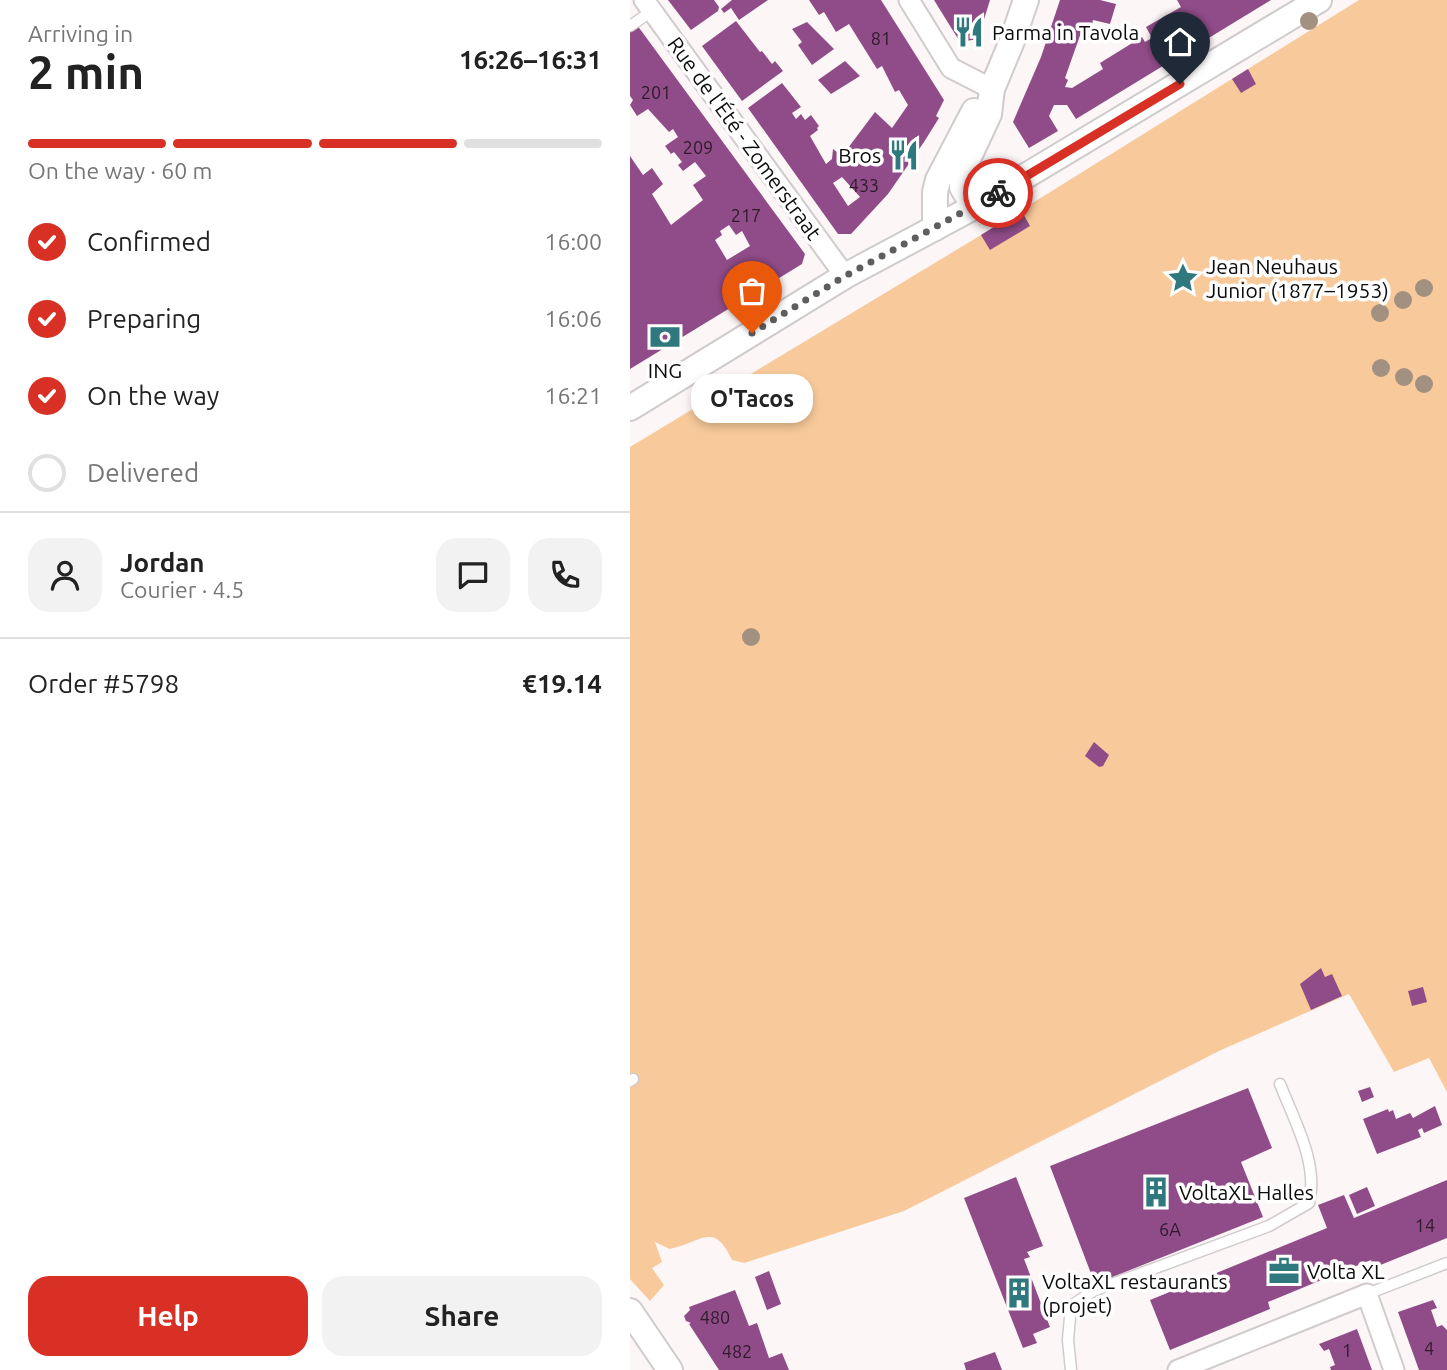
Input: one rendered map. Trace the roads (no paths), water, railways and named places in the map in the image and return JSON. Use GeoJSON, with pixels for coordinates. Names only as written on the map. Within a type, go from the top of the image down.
{"type":"FeatureCollection","features":[{"type":"Feature","properties":{"kind":"street"},"geometry":{"type":"LineString","coordinates":[[909,0],[951,68],[992,89]]}},
{"type":"Feature","properties":{"kind":"street"},"geometry":{"type":"LineString","coordinates":[[974,207],[962,187],[961,174],[989,114],[992,89],[1026,0]]}},
{"type":"Feature","properties":{"kind":"street"},"geometry":{"type":"LineString","coordinates":[[630,408],[845,276],[974,207],[1319,0]]}},
{"type":"Feature","properties":{"kind":"street","name":"Rue de l'Été - Zomerstraat"},"geometry":{"type":"LineString","coordinates":[[648,5],[845,276]]}},
{"type":"Feature","properties":{"kind":"street"},"geometry":{"type":"LineString","coordinates":[[935,228],[935,192],[938,180],[972,112],[992,89]]}},
{"type":"Feature","properties":{"kind":"street"},"geometry":{"type":"LineString","coordinates":[[1178,1370],[1367,1294],[1394,1370]]}},
{"type":"Feature","properties":{"kind":"street"},"geometry":{"type":"LineString","coordinates":[[630,1311],[670,1370]]}},
{"type":"Feature","properties":{"kind":"lane"},"geometry":{"type":"LineString","coordinates":[[630,26],[648,5]]}},
{"type":"Feature","properties":{"kind":"lane"},"geometry":{"type":"LineString","coordinates":[[1072,1370],[1068,1340],[1071,1306],[1093,1291],[1269,1226],[1309,1203],[1314,1186],[1309,1163],[1280,1084]]}},
{"type":"Feature","properties":{"kind":"lane"},"geometry":{"type":"LineString","coordinates":[[1367,1294],[1447,1263]]}},
{"type":"Feature","properties":{"kind":"place","name":"Parma in Tavola"},"geometry":{"type":"Point","coordinates":[969,32]}},
{"type":"Feature","properties":{"kind":"place","name":"Bros"},"geometry":{"type":"Point","coordinates":[904,155]}},
{"type":"Feature","properties":{"kind":"place","name":"Jean Neuhaus Junior (1877–1953)"},"geometry":{"type":"Point","coordinates":[1183,278]}},
{"type":"Feature","properties":{"kind":"place","name":"O'Tacos"},"geometry":{"type":"Point","coordinates":[752,333]}},
{"type":"Feature","properties":{"kind":"place","name":"ING"},"geometry":{"type":"Point","coordinates":[665,337]}},
{"type":"Feature","properties":{"kind":"place","name":"VoltaXL Halles"},"geometry":{"type":"Point","coordinates":[1156,1192]}},
{"type":"Feature","properties":{"kind":"place","name":"Volta XL"},"geometry":{"type":"Point","coordinates":[1284,1271]}},
{"type":"Feature","properties":{"kind":"place","name":"VoltaXL restaurants (projet)"},"geometry":{"type":"Point","coordinates":[1019,1293]}}]}
